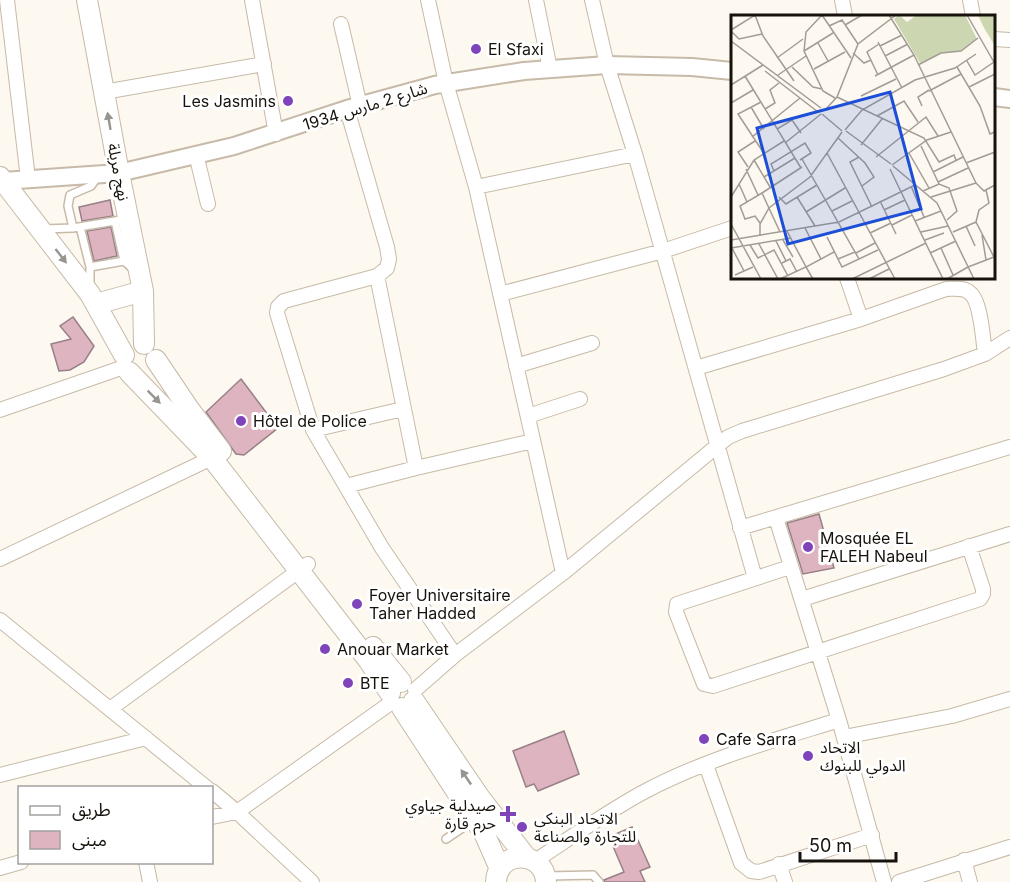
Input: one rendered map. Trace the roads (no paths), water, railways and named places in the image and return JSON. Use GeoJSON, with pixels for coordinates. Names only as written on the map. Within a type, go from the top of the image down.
{"type":"FeatureCollection","features":[{"type":"Feature","properties":{"kind":"main road","name":"نهج مربلة"},"geometry":{"type":"LineString","coordinates":[[87,0],[104,92],[109,173],[121,220],[142,284],[144,344]]}},
{"type":"Feature","properties":{"kind":"main road"},"geometry":{"type":"LineString","coordinates":[[2,179],[93,299],[126,365],[217,455]]}},
{"type":"Feature","properties":{"kind":"main road"},"geometry":{"type":"LineString","coordinates":[[93,299],[142,284]]}},
{"type":"Feature","properties":{"kind":"main road"},"geometry":{"type":"LineString","coordinates":[[126,365],[130,346],[137,343],[151,347],[156,360],[217,455],[304,568],[369,661],[402,696],[482,814],[541,873]]}},
{"type":"Feature","properties":{"kind":"main road"},"geometry":{"type":"LineString","coordinates":[[126,365],[140,376],[152,371],[156,360]]}},
{"type":"Feature","properties":{"kind":"main road"},"geometry":{"type":"LineString","coordinates":[[482,814],[495,878]]}},
{"type":"Feature","properties":{"kind":"main road"},"geometry":{"type":"LineString","coordinates":[[495,878],[510,859],[541,873]]}},
{"type":"Feature","properties":{"kind":"street"},"geometry":{"type":"LineString","coordinates":[[7,0],[28,179]]}},
{"type":"Feature","properties":{"kind":"street"},"geometry":{"type":"LineString","coordinates":[[252,0],[276,134]]}},
{"type":"Feature","properties":{"kind":"street"},"geometry":{"type":"LineString","coordinates":[[428,0],[446,83],[476,187],[563,573]]}},
{"type":"Feature","properties":{"kind":"street"},"geometry":{"type":"LineString","coordinates":[[536,0],[550,69]]}},
{"type":"Feature","properties":{"kind":"street"},"geometry":{"type":"LineString","coordinates":[[592,0],[607,65],[663,251],[755,578]]}},
{"type":"Feature","properties":{"kind":"street"},"geometry":{"type":"LineString","coordinates":[[842,0],[845,15]]}},
{"type":"Feature","properties":{"kind":"street"},"geometry":{"type":"LineString","coordinates":[[970,0],[973,15]]}},
{"type":"Feature","properties":{"kind":"street"},"geometry":{"type":"LineString","coordinates":[[340,24],[354,107],[389,259],[387,268],[377,276],[284,301],[278,307],[278,313],[313,430],[382,548],[455,656]]}},
{"type":"Feature","properties":{"kind":"street"},"geometry":{"type":"LineString","coordinates":[[995,39],[1010,40]]}},
{"type":"Feature","properties":{"kind":"street"},"geometry":{"type":"LineString","coordinates":[[104,92],[264,64]]}},
{"type":"Feature","properties":{"kind":"street","name":"شارع 2 مارس 1934"},"geometry":{"type":"LineString","coordinates":[[2,179],[109,173],[234,146],[354,107],[446,83],[524,71],[607,65],[692,67],[731,71]]}},
{"type":"Feature","properties":{"kind":"street"},"geometry":{"type":"LineString","coordinates":[[995,97],[1010,99]]}},
{"type":"Feature","properties":{"kind":"street"},"geometry":{"type":"LineString","coordinates":[[196,154],[208,204]]}},
{"type":"Feature","properties":{"kind":"street"},"geometry":{"type":"LineString","coordinates":[[476,187],[635,154]]}},
{"type":"Feature","properties":{"kind":"street"},"geometry":{"type":"LineString","coordinates":[[500,294],[663,251],[731,228]]}},
{"type":"Feature","properties":{"kind":"street"},"geometry":{"type":"LineString","coordinates":[[377,276],[416,468]]}},
{"type":"Feature","properties":{"kind":"street"},"geometry":{"type":"LineString","coordinates":[[847,279],[861,319]]}},
{"type":"Feature","properties":{"kind":"street"},"geometry":{"type":"LineString","coordinates":[[696,368],[861,319],[946,289],[961,289],[970,292],[976,301],[985,354]]}},
{"type":"Feature","properties":{"kind":"street"},"geometry":{"type":"LineString","coordinates":[[213,818],[237,812],[402,696],[563,573],[718,445],[742,431],[944,369],[985,354],[1010,338]]}},
{"type":"Feature","properties":{"kind":"street"},"geometry":{"type":"LineString","coordinates":[[516,366],[592,343]]}},
{"type":"Feature","properties":{"kind":"street"},"geometry":{"type":"LineString","coordinates":[[0,410],[126,365]]}},
{"type":"Feature","properties":{"kind":"street"},"geometry":{"type":"LineString","coordinates":[[528,416],[580,399]]}},
{"type":"Feature","properties":{"kind":"street"},"geometry":{"type":"LineString","coordinates":[[313,430],[403,409]]}},
{"type":"Feature","properties":{"kind":"street"},"geometry":{"type":"LineString","coordinates":[[346,486],[533,441]]}},
{"type":"Feature","properties":{"kind":"street"},"geometry":{"type":"LineString","coordinates":[[740,528],[1010,447]]}},
{"type":"Feature","properties":{"kind":"street"},"geometry":{"type":"LineString","coordinates":[[0,559],[217,455]]}},
{"type":"Feature","properties":{"kind":"street"},"geometry":{"type":"LineString","coordinates":[[776,518],[839,720],[884,882]]}},
{"type":"Feature","properties":{"kind":"street"},"geometry":{"type":"LineString","coordinates":[[802,599],[1010,534]]}},
{"type":"Feature","properties":{"kind":"street"},"geometry":{"type":"LineString","coordinates":[[790,567],[677,604],[676,612],[704,684],[713,686],[980,599],[983,589],[969,546]]}},
{"type":"Feature","properties":{"kind":"street"},"geometry":{"type":"LineString","coordinates":[[110,709],[304,568]]}},
{"type":"Feature","properties":{"kind":"street"},"geometry":{"type":"LineString","coordinates":[[0,620],[205,786]]}},
{"type":"Feature","properties":{"kind":"street"},"geometry":{"type":"LineString","coordinates":[[844,737],[952,716],[1010,699]]}},
{"type":"Feature","properties":{"kind":"street"},"geometry":{"type":"LineString","coordinates":[[541,873],[640,794],[706,765],[839,720]]}},
{"type":"Feature","properties":{"kind":"street"},"geometry":{"type":"LineString","coordinates":[[0,775],[146,738]]}},
{"type":"Feature","properties":{"kind":"street"},"geometry":{"type":"LineString","coordinates":[[706,765],[741,863],[752,871],[759,872],[872,835]]}},
{"type":"Feature","properties":{"kind":"street"},"geometry":{"type":"LineString","coordinates":[[213,792],[312,882]]}},
{"type":"Feature","properties":{"kind":"street"},"geometry":{"type":"LineString","coordinates":[[899,882],[1010,847]]}},
{"type":"Feature","properties":{"kind":"street"},"geometry":{"type":"LineString","coordinates":[[964,860],[970,882]]}},
{"type":"Feature","properties":{"kind":"street"},"geometry":{"type":"LineString","coordinates":[[0,868],[18,863]]}},
{"type":"Feature","properties":{"kind":"street"},"geometry":{"type":"LineString","coordinates":[[146,864],[150,882]]}},
{"type":"Feature","properties":{"kind":"street"},"geometry":{"type":"LineString","coordinates":[[779,864],[785,882]]}},
{"type":"Feature","properties":{"kind":"lane"},"geometry":{"type":"LineString","coordinates":[[93,299],[90,267],[69,198],[72,194],[91,186],[109,173]]}},
{"type":"Feature","properties":{"kind":"lane"},"geometry":{"type":"LineString","coordinates":[[40,229],[76,227],[121,220],[124,261],[142,284]]}},
{"type":"Feature","properties":{"kind":"lane"},"geometry":{"type":"LineString","coordinates":[[90,267],[124,261]]}},
{"type":"Feature","properties":{"kind":"lane"},"geometry":{"type":"LineString","coordinates":[[446,838],[482,814]]}},
{"type":"Feature","properties":{"kind":"lane"},"geometry":{"type":"LineString","coordinates":[[541,873],[593,875],[599,882]]}},
{"type":"Feature","properties":{"kind":"place","name":"El Sfaxi"},"geometry":{"type":"Point","coordinates":[476,49]}},
{"type":"Feature","properties":{"kind":"place","name":"Les Jasmins"},"geometry":{"type":"Point","coordinates":[288,101]}},
{"type":"Feature","properties":{"kind":"place","name":"Hôtel de Police"},"geometry":{"type":"Point","coordinates":[241,421]}},
{"type":"Feature","properties":{"kind":"place","name":"Mosquée EL FALEH Nabeul"},"geometry":{"type":"Point","coordinates":[808,547]}},
{"type":"Feature","properties":{"kind":"place","name":"Foyer Universitaire Taher Hadded"},"geometry":{"type":"Point","coordinates":[357,604]}},
{"type":"Feature","properties":{"kind":"place","name":"Anouar Market"},"geometry":{"type":"Point","coordinates":[325,649]}},
{"type":"Feature","properties":{"kind":"place","name":"BTE"},"geometry":{"type":"Point","coordinates":[348,683]}},
{"type":"Feature","properties":{"kind":"place","name":"Cafe Sarra"},"geometry":{"type":"Point","coordinates":[704,739]}},
{"type":"Feature","properties":{"kind":"place","name":"الاتحاد الدولي للبنوك"},"geometry":{"type":"Point","coordinates":[808,756]}},
{"type":"Feature","properties":{"kind":"place","name":"صيدلية جياوي حرم قارة"},"geometry":{"type":"Point","coordinates":[508,814]}},
{"type":"Feature","properties":{"kind":"place","name":"الاتحاد البنكي للتجارة والصناعة"},"geometry":{"type":"Point","coordinates":[522,827]}}]}
